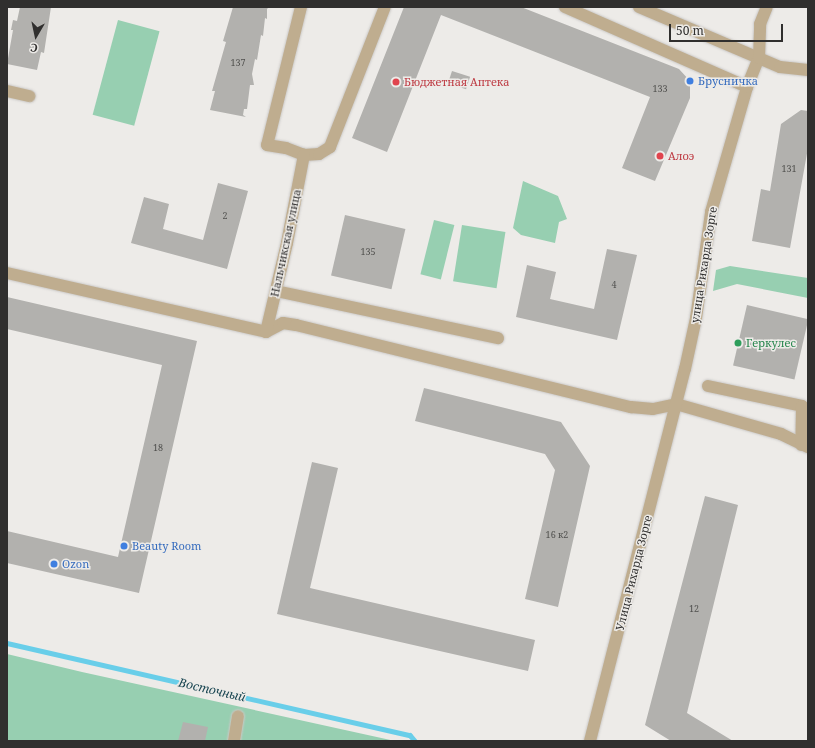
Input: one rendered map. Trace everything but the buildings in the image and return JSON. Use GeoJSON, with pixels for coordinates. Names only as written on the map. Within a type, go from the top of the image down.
{"type":"FeatureCollection","features":[{"type":"Feature","properties":{"kind":"street"},"geometry":{"type":"LineString","coordinates":[[301,7],[267,145],[286,148],[304,154],[319,154],[330,147],[385,7]]}},
{"type":"Feature","properties":{"kind":"street"},"geometry":{"type":"LineString","coordinates":[[566,7],[747,88]]}},
{"type":"Feature","properties":{"kind":"street"},"geometry":{"type":"LineString","coordinates":[[639,7],[780,67],[808,70]]}},
{"type":"Feature","properties":{"kind":"street"},"geometry":{"type":"LineString","coordinates":[[759,58],[760,24],[767,7]]}},
{"type":"Feature","properties":{"kind":"street","name":"улица Рихарда Зорге"},"geometry":{"type":"LineString","coordinates":[[676,404],[696,318],[711,212],[747,88],[759,58]]}},
{"type":"Feature","properties":{"kind":"street"},"geometry":{"type":"LineString","coordinates":[[7,91],[29,96]]}},
{"type":"Feature","properties":{"kind":"street","name":"Нальчикская улица"},"geometry":{"type":"LineString","coordinates":[[266,332],[276,291],[304,154]]}},
{"type":"Feature","properties":{"kind":"street"},"geometry":{"type":"LineString","coordinates":[[7,273],[266,332],[282,322],[632,407],[653,409],[676,404],[781,434],[804,446]]}},
{"type":"Feature","properties":{"kind":"street"},"geometry":{"type":"LineString","coordinates":[[276,291],[498,338]]}},
{"type":"Feature","properties":{"kind":"street"},"geometry":{"type":"LineString","coordinates":[[708,386],[802,406],[804,446]]}},
{"type":"Feature","properties":{"kind":"street","name":"Улица Рихарда Зорге"},"geometry":{"type":"LineString","coordinates":[[590,741],[676,404]]}},
{"type":"Feature","properties":{"kind":"street"},"geometry":{"type":"LineString","coordinates":[[234,741],[238,716]]}},
{"type":"Feature","properties":{"kind":"green space"},"geometry":{"type":"Polygon","coordinates":[[[118,20],[160,31],[134,126],[93,115],[118,20]]]}},
{"type":"Feature","properties":{"kind":"green space"},"geometry":{"type":"Polygon","coordinates":[[[523,181],[558,196],[567,219],[559,222],[555,243],[521,235],[513,228],[523,181]]]}},
{"type":"Feature","properties":{"kind":"green space"},"geometry":{"type":"Polygon","coordinates":[[[434,220],[454,225],[441,279],[420,274],[434,220]]]}},
{"type":"Feature","properties":{"kind":"green space"},"geometry":{"type":"Polygon","coordinates":[[[462,225],[505,232],[497,288],[453,281],[462,225]]]}},
{"type":"Feature","properties":{"kind":"green space"},"geometry":{"type":"Polygon","coordinates":[[[730,266],[808,278],[808,298],[737,284],[713,291],[716,270],[730,266]]]}},
{"type":"Feature","properties":{"kind":"green space"},"geometry":{"type":"Polygon","coordinates":[[[7,654],[82,672],[395,741],[7,741],[7,654]]]}},
{"type":"Feature","properties":{"kind":"waterway","name":"Восточный"},"geometry":{"type":"LineString","coordinates":[[7,643],[410,735],[415,741]]}},
{"type":"Feature","properties":{"kind":"place","name":"Брусничка"},"geometry":{"type":"Point","coordinates":[690,81]}},
{"type":"Feature","properties":{"kind":"place","name":"Бюджетная Аптека"},"geometry":{"type":"Point","coordinates":[396,82]}},
{"type":"Feature","properties":{"kind":"place","name":"Алоэ"},"geometry":{"type":"Point","coordinates":[660,156]}},
{"type":"Feature","properties":{"kind":"place","name":"Геркулес"},"geometry":{"type":"Point","coordinates":[738,343]}},
{"type":"Feature","properties":{"kind":"place","name":"Beauty Room"},"geometry":{"type":"Point","coordinates":[124,546]}},
{"type":"Feature","properties":{"kind":"place","name":"Ozon"},"geometry":{"type":"Point","coordinates":[54,564]}}]}
